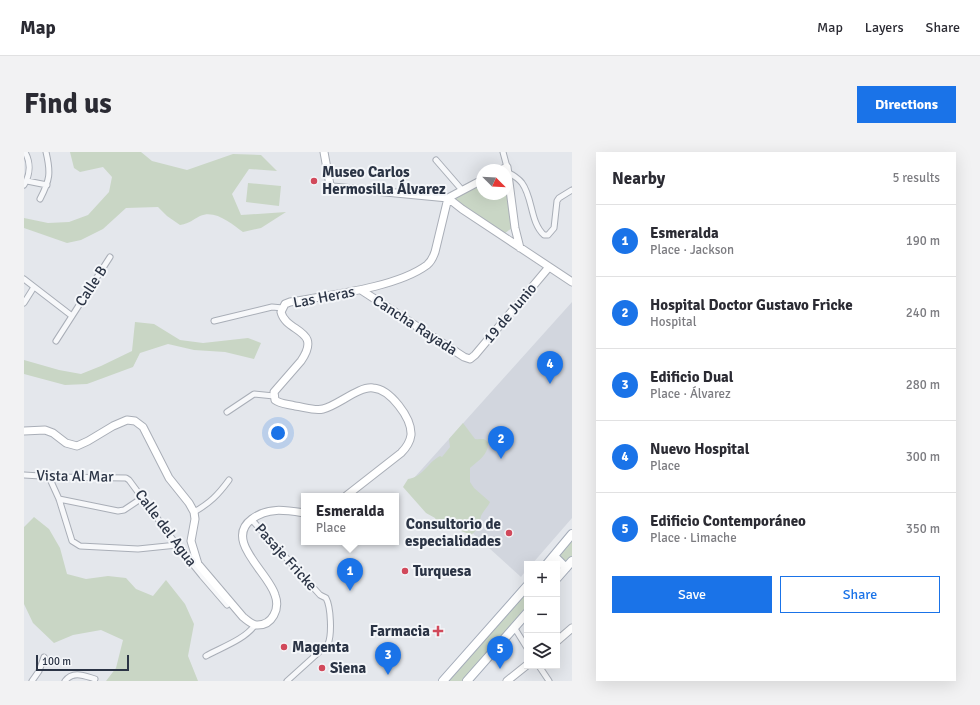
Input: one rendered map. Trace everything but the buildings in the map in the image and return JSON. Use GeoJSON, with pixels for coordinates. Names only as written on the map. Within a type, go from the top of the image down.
{"type":"FeatureCollection","features":[{"type":"Feature","properties":{"kind":"main road"},"geometry":{"type":"LineString","coordinates":[[550,561],[572,534]]}},
{"type":"Feature","properties":{"kind":"main road"},"geometry":{"type":"LineString","coordinates":[[554,556],[566,568]]}},
{"type":"Feature","properties":{"kind":"main road"},"geometry":{"type":"LineString","coordinates":[[560,575],[572,561]]}},
{"type":"Feature","properties":{"kind":"main road"},"geometry":{"type":"LineString","coordinates":[[443,681],[524,589]]}},
{"type":"Feature","properties":{"kind":"main road"},"geometry":{"type":"LineString","coordinates":[[467,681],[524,615]]}},
{"type":"Feature","properties":{"kind":"street"},"geometry":{"type":"LineString","coordinates":[[25,152],[30,164],[25,183],[47,185]]}},
{"type":"Feature","properties":{"kind":"street"},"geometry":{"type":"LineString","coordinates":[[40,200],[47,185],[50,167],[46,152]]}},
{"type":"Feature","properties":{"kind":"street"},"geometry":{"type":"LineString","coordinates":[[324,152],[328,181],[333,187],[448,198],[572,282]]}},
{"type":"Feature","properties":{"kind":"street"},"geometry":{"type":"LineString","coordinates":[[503,152],[504,164]]}},
{"type":"Feature","properties":{"kind":"street"},"geometry":{"type":"LineString","coordinates":[[436,160],[462,190]]}},
{"type":"Feature","properties":{"kind":"street"},"geometry":{"type":"LineString","coordinates":[[512,174],[517,177],[526,189],[538,227],[544,235],[548,234],[554,228],[556,206],[559,198],[572,190]]}},
{"type":"Feature","properties":{"kind":"street"},"geometry":{"type":"LineString","coordinates":[[448,198],[476,183]]}},
{"type":"Feature","properties":{"kind":"street"},"geometry":{"type":"LineString","coordinates":[[559,198],[572,194]]}},
{"type":"Feature","properties":{"kind":"street","name":"Las Heras"},"geometry":{"type":"LineString","coordinates":[[274,396],[274,392],[278,386],[304,356],[308,346],[307,340],[301,331],[284,319],[281,312],[285,304],[361,290],[388,283],[412,274],[428,265],[432,260],[448,198]]}},
{"type":"Feature","properties":{"kind":"street"},"geometry":{"type":"LineString","coordinates":[[510,200],[520,248]]}},
{"type":"Feature","properties":{"kind":"street"},"geometry":{"type":"LineString","coordinates":[[504,237],[515,228]]}},
{"type":"Feature","properties":{"kind":"street","name":"Calle B"},"geometry":{"type":"LineString","coordinates":[[56,341],[110,256]]}},
{"type":"Feature","properties":{"kind":"street","name":"19 de Junio"},"geometry":{"type":"LineString","coordinates":[[470,359],[475,356],[549,267]]}},
{"type":"Feature","properties":{"kind":"street","name":"Calle B"},"geometry":{"type":"LineString","coordinates":[[24,279],[72,316]]}},
{"type":"Feature","properties":{"kind":"street"},"geometry":{"type":"LineString","coordinates":[[24,303],[34,286]]}},
{"type":"Feature","properties":{"kind":"street","name":"Cancha Rayada"},"geometry":{"type":"LineString","coordinates":[[361,290],[464,357],[470,359]]}},
{"type":"Feature","properties":{"kind":"street"},"geometry":{"type":"LineString","coordinates":[[214,321],[272,307],[283,308]]}},
{"type":"Feature","properties":{"kind":"street"},"geometry":{"type":"LineString","coordinates":[[228,412],[254,394],[274,396],[275,400],[282,403],[321,410],[366,388],[375,388],[384,392],[404,413],[409,424],[411,435],[409,443],[401,453],[350,493]]}},
{"type":"Feature","properties":{"kind":"street"},"geometry":{"type":"LineString","coordinates":[[24,431],[45,430],[53,433],[66,443],[77,446],[126,420],[135,421],[143,427],[169,478],[189,503],[194,512],[195,520],[192,534],[192,548],[198,564],[205,576],[227,605]]}},
{"type":"Feature","properties":{"kind":"street","name":"Vista Al Mar"},"geometry":{"type":"LineString","coordinates":[[24,475],[49,477],[126,478]]}},
{"type":"Feature","properties":{"kind":"street"},"geometry":{"type":"LineString","coordinates":[[49,477],[59,499],[72,540],[80,546],[127,550],[178,545]]}},
{"type":"Feature","properties":{"kind":"street","name":"Calle del Agua"},"geometry":{"type":"LineString","coordinates":[[126,478],[178,545],[205,576]]}},
{"type":"Feature","properties":{"kind":"street"},"geometry":{"type":"LineString","coordinates":[[194,512],[206,506],[218,496],[229,480]]}},
{"type":"Feature","properties":{"kind":"street"},"geometry":{"type":"LineString","coordinates":[[59,499],[118,511],[124,510],[142,498]]}},
{"type":"Feature","properties":{"kind":"street"},"geometry":{"type":"LineString","coordinates":[[205,576],[243,617],[250,622],[256,625],[264,624],[270,621],[276,610],[276,595],[247,551],[242,539],[242,531],[251,519],[264,512],[276,509],[301,512]]}},
{"type":"Feature","properties":{"kind":"street","name":"Pasaje Fricke"},"geometry":{"type":"LineString","coordinates":[[251,519],[320,595],[326,598],[329,604],[330,640],[328,644],[287,681]]}},
{"type":"Feature","properties":{"kind":"street"},"geometry":{"type":"LineString","coordinates":[[206,656],[242,637],[251,631],[256,625]]}},
{"type":"Feature","properties":{"kind":"street"},"geometry":{"type":"LineString","coordinates":[[514,627],[524,643]]}},
{"type":"Feature","properties":{"kind":"street"},"geometry":{"type":"LineString","coordinates":[[560,638],[572,628]]}},
{"type":"Feature","properties":{"kind":"street"},"geometry":{"type":"LineString","coordinates":[[32,681],[39,671],[44,657]]}},
{"type":"Feature","properties":{"kind":"street"},"geometry":{"type":"LineString","coordinates":[[510,680],[524,668]]}},
{"type":"Feature","properties":{"kind":"street"},"geometry":{"type":"LineString","coordinates":[[541,669],[549,681]]}},
{"type":"Feature","properties":{"kind":"street"},"geometry":{"type":"LineString","coordinates":[[65,681],[68,677],[75,674],[96,680]]}},
{"type":"Feature","properties":{"kind":"shaded area"},"geometry":{"type":"Polygon","coordinates":[[[572,302],[572,518],[535,561],[524,561],[524,573],[521,577],[413,479],[572,302]]]}},
{"type":"Feature","properties":{"kind":"green space"},"geometry":{"type":"Polygon","coordinates":[[[70,152],[141,152],[152,161],[187,170],[233,154],[261,155],[277,171],[249,169],[232,194],[241,215],[286,212],[261,228],[243,232],[223,218],[212,214],[200,216],[180,225],[167,216],[158,207],[126,208],[103,229],[81,240],[67,243],[24,228],[24,218],[48,223],[69,222],[88,215],[109,192],[112,177],[103,167],[80,172],[74,168],[70,152]]]}},
{"type":"Feature","properties":{"kind":"green space"},"geometry":{"type":"Polygon","coordinates":[[[248,183],[281,186],[279,206],[246,202],[248,183]]]}},
{"type":"Feature","properties":{"kind":"green space"},"geometry":{"type":"Polygon","coordinates":[[[476,186],[476,200],[509,200],[513,227],[504,234],[453,198],[476,186]]]}},
{"type":"Feature","properties":{"kind":"green space"},"geometry":{"type":"Polygon","coordinates":[[[135,322],[154,324],[180,340],[203,343],[248,338],[261,343],[254,359],[225,352],[194,350],[168,344],[140,353],[133,367],[87,384],[65,385],[24,374],[24,360],[59,370],[81,374],[101,366],[132,351],[135,322]]]}},
{"type":"Feature","properties":{"kind":"green space"},"geometry":{"type":"Polygon","coordinates":[[[463,423],[475,439],[483,439],[488,442],[485,453],[470,468],[470,482],[474,488],[490,502],[481,516],[477,530],[471,535],[456,530],[441,531],[435,518],[426,513],[403,487],[408,479],[418,475],[440,456],[442,457],[450,447],[449,439],[463,423]]]}},
{"type":"Feature","properties":{"kind":"green space"},"geometry":{"type":"Polygon","coordinates":[[[34,517],[49,529],[60,548],[67,574],[86,579],[108,576],[126,578],[136,589],[153,596],[166,580],[185,604],[194,624],[188,656],[198,681],[106,681],[116,668],[123,640],[101,630],[73,635],[54,643],[33,623],[24,604],[24,527],[34,517]]]}},
{"type":"Feature","properties":{"kind":"green space"},"geometry":{"type":"Polygon","coordinates":[[[572,540],[572,558],[560,572],[560,561],[554,561],[572,540]]]}},
{"type":"Feature","properties":{"kind":"green space"},"geometry":{"type":"Polygon","coordinates":[[[524,595],[524,612],[463,681],[449,681],[524,595]]]}},
{"type":"Feature","properties":{"kind":"place","name":"Museo Carlos Hermosilla Álvarez"},"geometry":{"type":"Point","coordinates":[314,181]}},
{"type":"Feature","properties":{"kind":"place","name":"Nuevo Hospital"},"geometry":{"type":"Point","coordinates":[550,384]}},
{"type":"Feature","properties":{"kind":"place","name":"Hospital Doctor Gustavo Fricke"},"geometry":{"type":"Point","coordinates":[501,459]}},
{"type":"Feature","properties":{"kind":"place","name":"Consultorio de especialidades"},"geometry":{"type":"Point","coordinates":[509,533]}},
{"type":"Feature","properties":{"kind":"place","name":"Turquesa"},"geometry":{"type":"Point","coordinates":[405,571]}},
{"type":"Feature","properties":{"kind":"place","name":"Esmeralda"},"geometry":{"type":"Point","coordinates":[350,591]}},
{"type":"Feature","properties":{"kind":"place","name":"Farmacia"},"geometry":{"type":"Point","coordinates":[438,631]}},
{"type":"Feature","properties":{"kind":"place","name":"Magenta"},"geometry":{"type":"Point","coordinates":[284,647]}},
{"type":"Feature","properties":{"kind":"place","name":"Siena"},"geometry":{"type":"Point","coordinates":[322,668]}},
{"type":"Feature","properties":{"kind":"place","name":"Edificio Contemporáneo"},"geometry":{"type":"Point","coordinates":[500,669]}},
{"type":"Feature","properties":{"kind":"place","name":"Edificio Dual"},"geometry":{"type":"Point","coordinates":[388,675]}}]}
